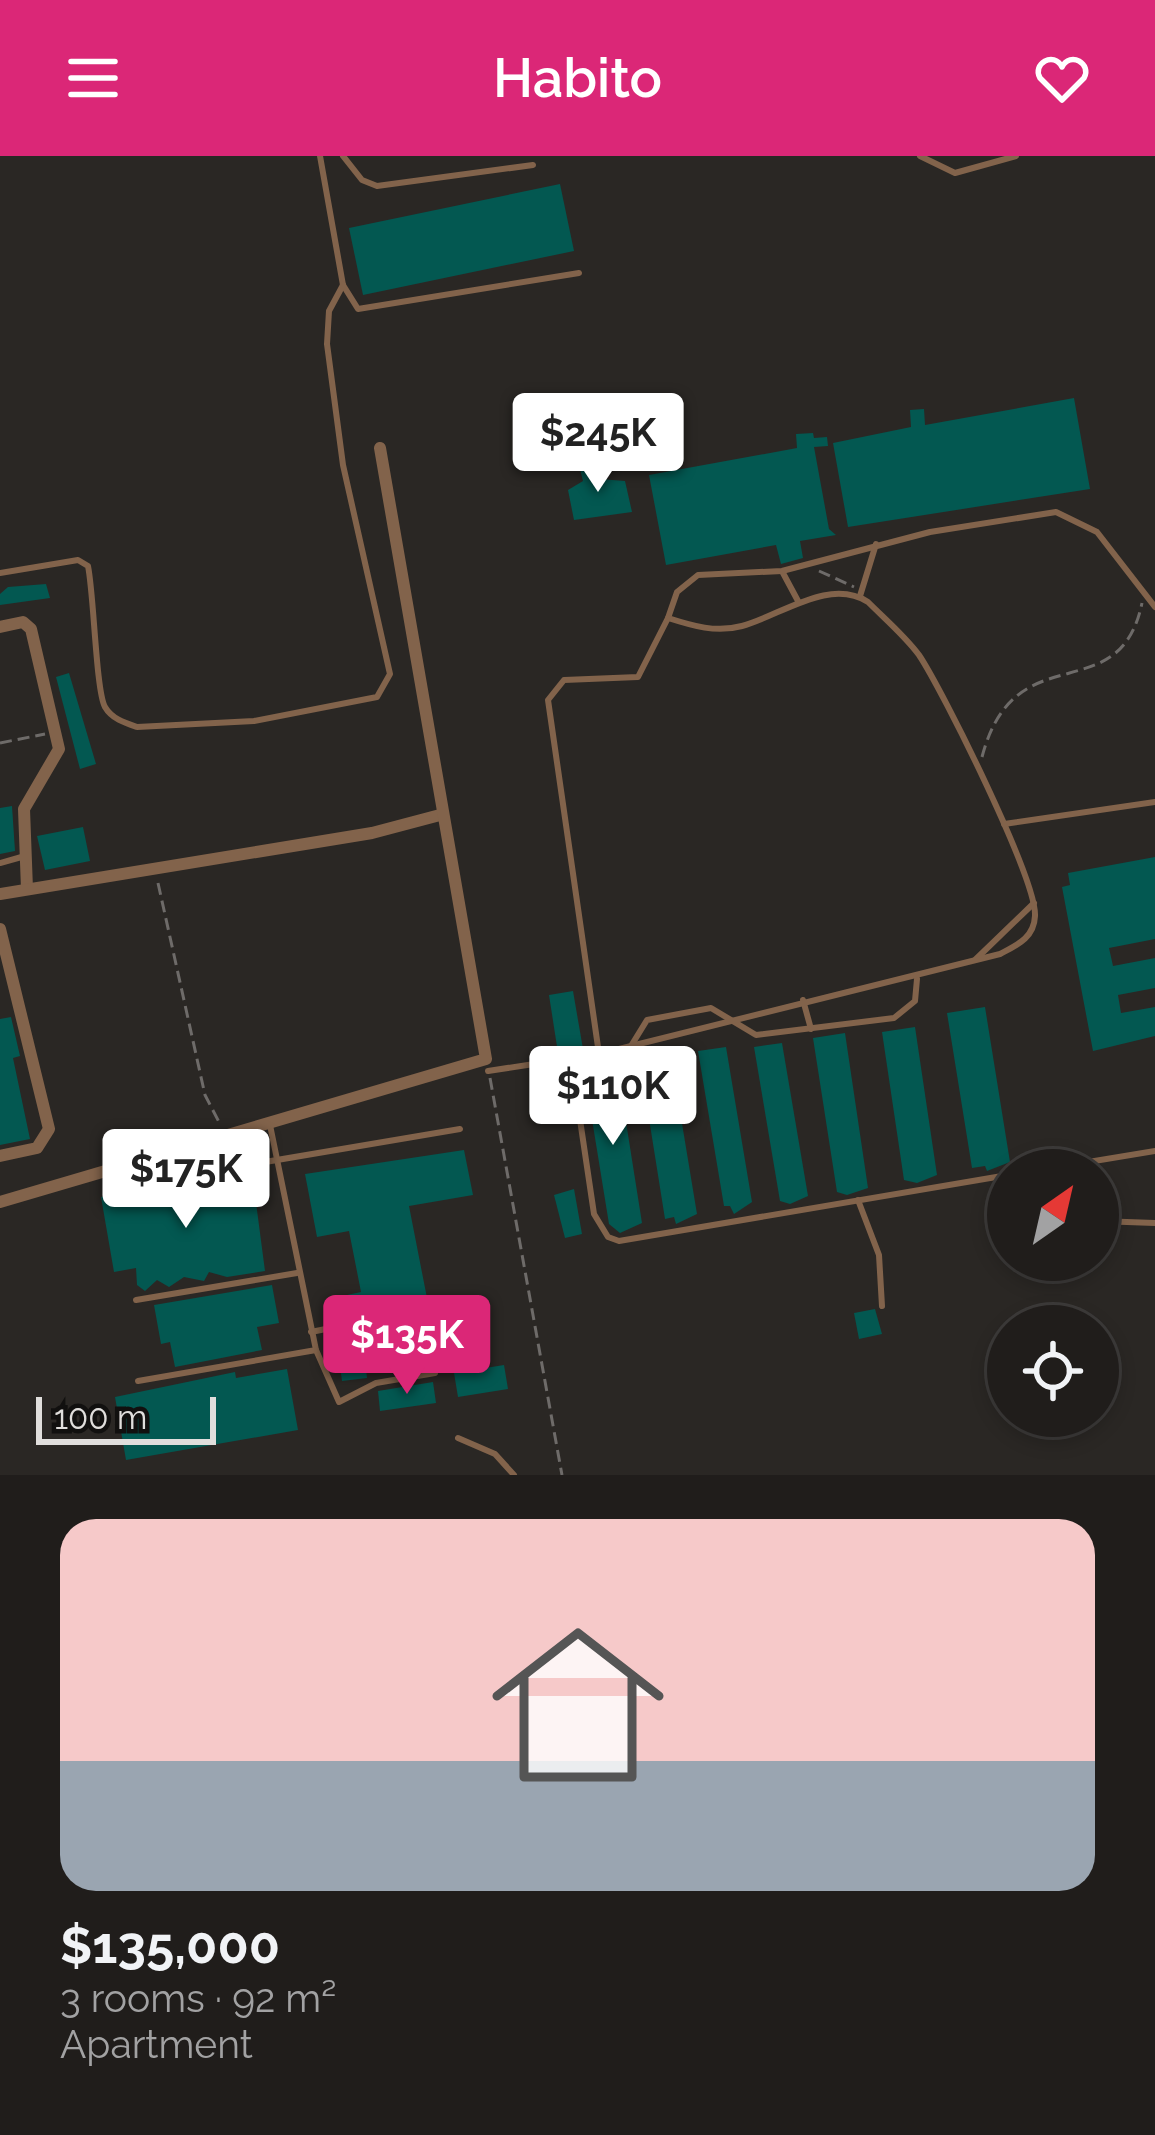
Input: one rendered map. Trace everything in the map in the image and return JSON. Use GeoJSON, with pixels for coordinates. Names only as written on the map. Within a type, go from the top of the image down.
{"type":"FeatureCollection","features":[{"type":"Feature","properties":{"kind":"street"},"geometry":{"type":"LineString","coordinates":[[0,1202],[486,1058],[440,815],[415,635],[391,538],[380,448]]}},
{"type":"Feature","properties":{"kind":"street"},"geometry":{"type":"LineString","coordinates":[[0,627],[23,622],[32,629],[56,732],[57,756],[25,802],[27,889]]}},
{"type":"Feature","properties":{"kind":"street"},"geometry":{"type":"LineString","coordinates":[[0,897],[303,846],[440,815]]}},
{"type":"Feature","properties":{"kind":"street"},"geometry":{"type":"LineString","coordinates":[[0,897],[78,882]]}},
{"type":"Feature","properties":{"kind":"street"},"geometry":{"type":"LineString","coordinates":[[0,929],[49,1130],[37,1148],[0,1156]]}},
{"type":"Feature","properties":{"kind":"lane"},"geometry":{"type":"LineString","coordinates":[[320,156],[343,285],[352,305],[374,309],[579,273]]}},
{"type":"Feature","properties":{"kind":"lane"},"geometry":{"type":"LineString","coordinates":[[343,156],[362,180],[377,185],[533,165]]}},
{"type":"Feature","properties":{"kind":"lane"},"geometry":{"type":"LineString","coordinates":[[920,156],[955,173],[1016,156]]}},
{"type":"Feature","properties":{"kind":"lane"},"geometry":{"type":"LineString","coordinates":[[0,573],[78,560],[88,566],[98,617],[100,694],[122,722],[137,727],[254,721],[377,697],[390,674],[343,465],[327,344],[328,311],[343,285]]}},
{"type":"Feature","properties":{"kind":"lane"},"geometry":{"type":"LineString","coordinates":[[599,1054],[548,700],[564,680],[638,676],[682,585],[698,575],[782,571],[876,544],[1041,514],[1068,514],[1097,532],[1155,607]]}},
{"type":"Feature","properties":{"kind":"lane"},"geometry":{"type":"LineString","coordinates":[[860,593],[876,544]]}},
{"type":"Feature","properties":{"kind":"lane"},"geometry":{"type":"LineString","coordinates":[[782,571],[798,601]]}},
{"type":"Feature","properties":{"kind":"lane"},"geometry":{"type":"LineString","coordinates":[[668,618],[706,629],[740,626],[798,601],[860,593]]}},
{"type":"Feature","properties":{"kind":"lane"},"geometry":{"type":"LineString","coordinates":[[488,1071],[599,1054],[803,1000],[917,979],[1024,941],[1035,921],[1034,903],[1004,824],[918,653],[860,593]]}},
{"type":"Feature","properties":{"kind":"lane"},"geometry":{"type":"LineString","coordinates":[[1004,824],[1155,802]]}},
{"type":"Feature","properties":{"kind":"lane"},"geometry":{"type":"LineString","coordinates":[[0,862],[25,856]]}},
{"type":"Feature","properties":{"kind":"lane"},"geometry":{"type":"LineString","coordinates":[[973,962],[1034,903]]}},
{"type":"Feature","properties":{"kind":"lane"},"geometry":{"type":"LineString","coordinates":[[631,1046],[640,1025],[711,1008],[756,1035],[903,1015],[915,1000],[917,979]]}},
{"type":"Feature","properties":{"kind":"lane"},"geometry":{"type":"LineString","coordinates":[[803,1000],[811,1029]]}},
{"type":"Feature","properties":{"kind":"lane"},"geometry":{"type":"LineString","coordinates":[[571,1059],[594,1214],[608,1237],[619,1240],[799,1215],[857,1200],[987,1178]]}},
{"type":"Feature","properties":{"kind":"lane"},"geometry":{"type":"LineString","coordinates":[[269,1121],[311,1332],[339,1402],[376,1384],[435,1373]]}},
{"type":"Feature","properties":{"kind":"lane"},"geometry":{"type":"LineString","coordinates":[[117,1187],[275,1156],[460,1129]]}},
{"type":"Feature","properties":{"kind":"lane"},"geometry":{"type":"LineString","coordinates":[[1119,1156],[1155,1150]]}},
{"type":"Feature","properties":{"kind":"lane"},"geometry":{"type":"LineString","coordinates":[[857,1200],[879,1255],[882,1306]]}},
{"type":"Feature","properties":{"kind":"lane"},"geometry":{"type":"LineString","coordinates":[[1119,1222],[1155,1222]]}},
{"type":"Feature","properties":{"kind":"lane"},"geometry":{"type":"LineString","coordinates":[[136,1300],[297,1273]]}},
{"type":"Feature","properties":{"kind":"lane"},"geometry":{"type":"LineString","coordinates":[[311,1332],[365,1321]]}},
{"type":"Feature","properties":{"kind":"lane"},"geometry":{"type":"LineString","coordinates":[[138,1381],[316,1350]]}},
{"type":"Feature","properties":{"kind":"lane"},"geometry":{"type":"LineString","coordinates":[[458,1438],[495,1454],[514,1475]]}},
{"type":"Feature","properties":{"kind":"path"},"geometry":{"type":"LineString","coordinates":[[806,566],[860,593]]}},
{"type":"Feature","properties":{"kind":"path"},"geometry":{"type":"LineString","coordinates":[[978,771],[994,726],[1028,685],[1109,663],[1121,653],[1131,640],[1144,589]]}},
{"type":"Feature","properties":{"kind":"path"},"geometry":{"type":"LineString","coordinates":[[0,743],[56,732]]}},
{"type":"Feature","properties":{"kind":"path"},"geometry":{"type":"LineString","coordinates":[[154,870],[205,1095],[225,1135]]}},
{"type":"Feature","properties":{"kind":"path"},"geometry":{"type":"LineString","coordinates":[[488,1071],[562,1475]]}},
{"type":"Feature","properties":{"kind":"building"},"geometry":{"type":"Polygon","coordinates":[[[560,184],[574,251],[363,295],[349,228],[560,184]]]}},
{"type":"Feature","properties":{"kind":"building"},"geometry":{"type":"Polygon","coordinates":[[[1074,398],[1090,489],[848,527],[833,443],[911,427],[910,410],[924,409],[925,425],[1074,398]]]}},
{"type":"Feature","properties":{"kind":"building"},"geometry":{"type":"Polygon","coordinates":[[[813,433],[814,438],[827,437],[828,446],[814,447],[829,529],[836,535],[800,541],[803,558],[781,564],[776,545],[666,565],[649,475],[797,448],[796,434],[813,433]]]}},
{"type":"Feature","properties":{"kind":"building"},"geometry":{"type":"Polygon","coordinates":[[[597,461],[600,479],[625,481],[632,512],[574,520],[568,490],[583,481],[579,465],[597,461]]]}},
{"type":"Feature","properties":{"kind":"building"},"geometry":{"type":"Polygon","coordinates":[[[46,584],[50,598],[0,605],[0,594],[8,587],[46,584]]]}},
{"type":"Feature","properties":{"kind":"building"},"geometry":{"type":"Polygon","coordinates":[[[69,673],[96,764],[80,769],[56,677],[69,673]]]}},
{"type":"Feature","properties":{"kind":"building"},"geometry":{"type":"Polygon","coordinates":[[[12,806],[15,851],[0,854],[0,808],[12,806]]]}},
{"type":"Feature","properties":{"kind":"building"},"geometry":{"type":"Polygon","coordinates":[[[83,827],[90,861],[45,870],[37,836],[83,827]]]}},
{"type":"Feature","properties":{"kind":"building"},"geometry":{"type":"Polygon","coordinates":[[[1155,857],[1155,939],[1109,948],[1113,966],[1155,958],[1155,988],[1118,995],[1121,1013],[1155,1007],[1155,1036],[1093,1051],[1062,887],[1070,885],[1068,873],[1155,857]]]}},
{"type":"Feature","properties":{"kind":"building"},"geometry":{"type":"Polygon","coordinates":[[[573,991],[583,1049],[558,1053],[549,995],[573,991]]]}},
{"type":"Feature","properties":{"kind":"building"},"geometry":{"type":"Polygon","coordinates":[[[985,1007],[1008,1149],[987,1149],[987,1171],[985,1166],[972,1168],[947,1013],[985,1007]]]}},
{"type":"Feature","properties":{"kind":"building"},"geometry":{"type":"Polygon","coordinates":[[[11,1017],[20,1056],[13,1058],[30,1139],[0,1145],[0,1019],[11,1017]]]}},
{"type":"Feature","properties":{"kind":"building"},"geometry":{"type":"Polygon","coordinates":[[[915,1027],[937,1175],[917,1183],[904,1180],[882,1032],[915,1027]]]}},
{"type":"Feature","properties":{"kind":"building"},"geometry":{"type":"Polygon","coordinates":[[[845,1033],[868,1188],[847,1195],[837,1192],[813,1038],[845,1033]]]}},
{"type":"Feature","properties":{"kind":"building"},"geometry":{"type":"Polygon","coordinates":[[[782,1043],[808,1196],[790,1204],[780,1201],[754,1047],[782,1043]]]}},
{"type":"Feature","properties":{"kind":"building"},"geometry":{"type":"Polygon","coordinates":[[[726,1047],[752,1202],[734,1214],[730,1206],[724,1206],[698,1051],[726,1047]]]}},
{"type":"Feature","properties":{"kind":"building"},"geometry":{"type":"Polygon","coordinates":[[[671,1057],[697,1214],[676,1224],[674,1217],[665,1219],[640,1062],[671,1057]]]}},
{"type":"Feature","properties":{"kind":"building"},"geometry":{"type":"Polygon","coordinates":[[[617,1065],[642,1223],[620,1233],[609,1224],[584,1070],[617,1065]]]}},
{"type":"Feature","properties":{"kind":"building"},"geometry":{"type":"Polygon","coordinates":[[[464,1150],[473,1195],[409,1206],[427,1298],[336,1312],[333,1298],[361,1292],[349,1231],[317,1237],[305,1174],[464,1150]]]}},
{"type":"Feature","properties":{"kind":"building"},"geometry":{"type":"Polygon","coordinates":[[[252,1172],[265,1271],[227,1277],[209,1272],[204,1281],[184,1277],[169,1287],[157,1280],[145,1291],[137,1285],[136,1268],[114,1272],[101,1197],[252,1172]]]}},
{"type":"Feature","properties":{"kind":"building"},"geometry":{"type":"Polygon","coordinates":[[[574,1189],[582,1234],[565,1238],[554,1195],[574,1189]]]}},
{"type":"Feature","properties":{"kind":"building"},"geometry":{"type":"Polygon","coordinates":[[[272,1285],[279,1323],[257,1327],[262,1350],[175,1367],[170,1342],[161,1344],[154,1305],[272,1285]]]}},
{"type":"Feature","properties":{"kind":"building"},"geometry":{"type":"Polygon","coordinates":[[[875,1309],[882,1334],[859,1339],[854,1313],[875,1309]]]}},
{"type":"Feature","properties":{"kind":"building"},"geometry":{"type":"Polygon","coordinates":[[[427,1318],[433,1360],[366,1369],[367,1378],[342,1381],[336,1336],[361,1332],[362,1341],[394,1337],[392,1322],[427,1318]]]}},
{"type":"Feature","properties":{"kind":"building"},"geometry":{"type":"Polygon","coordinates":[[[504,1365],[508,1389],[458,1397],[454,1373],[504,1365]]]}},
{"type":"Feature","properties":{"kind":"building"},"geometry":{"type":"Polygon","coordinates":[[[287,1369],[298,1430],[126,1460],[115,1397],[235,1372],[236,1378],[287,1369]]]}},
{"type":"Feature","properties":{"kind":"building"},"geometry":{"type":"Polygon","coordinates":[[[433,1382],[436,1403],[380,1411],[378,1391],[433,1382]]]}}]}
